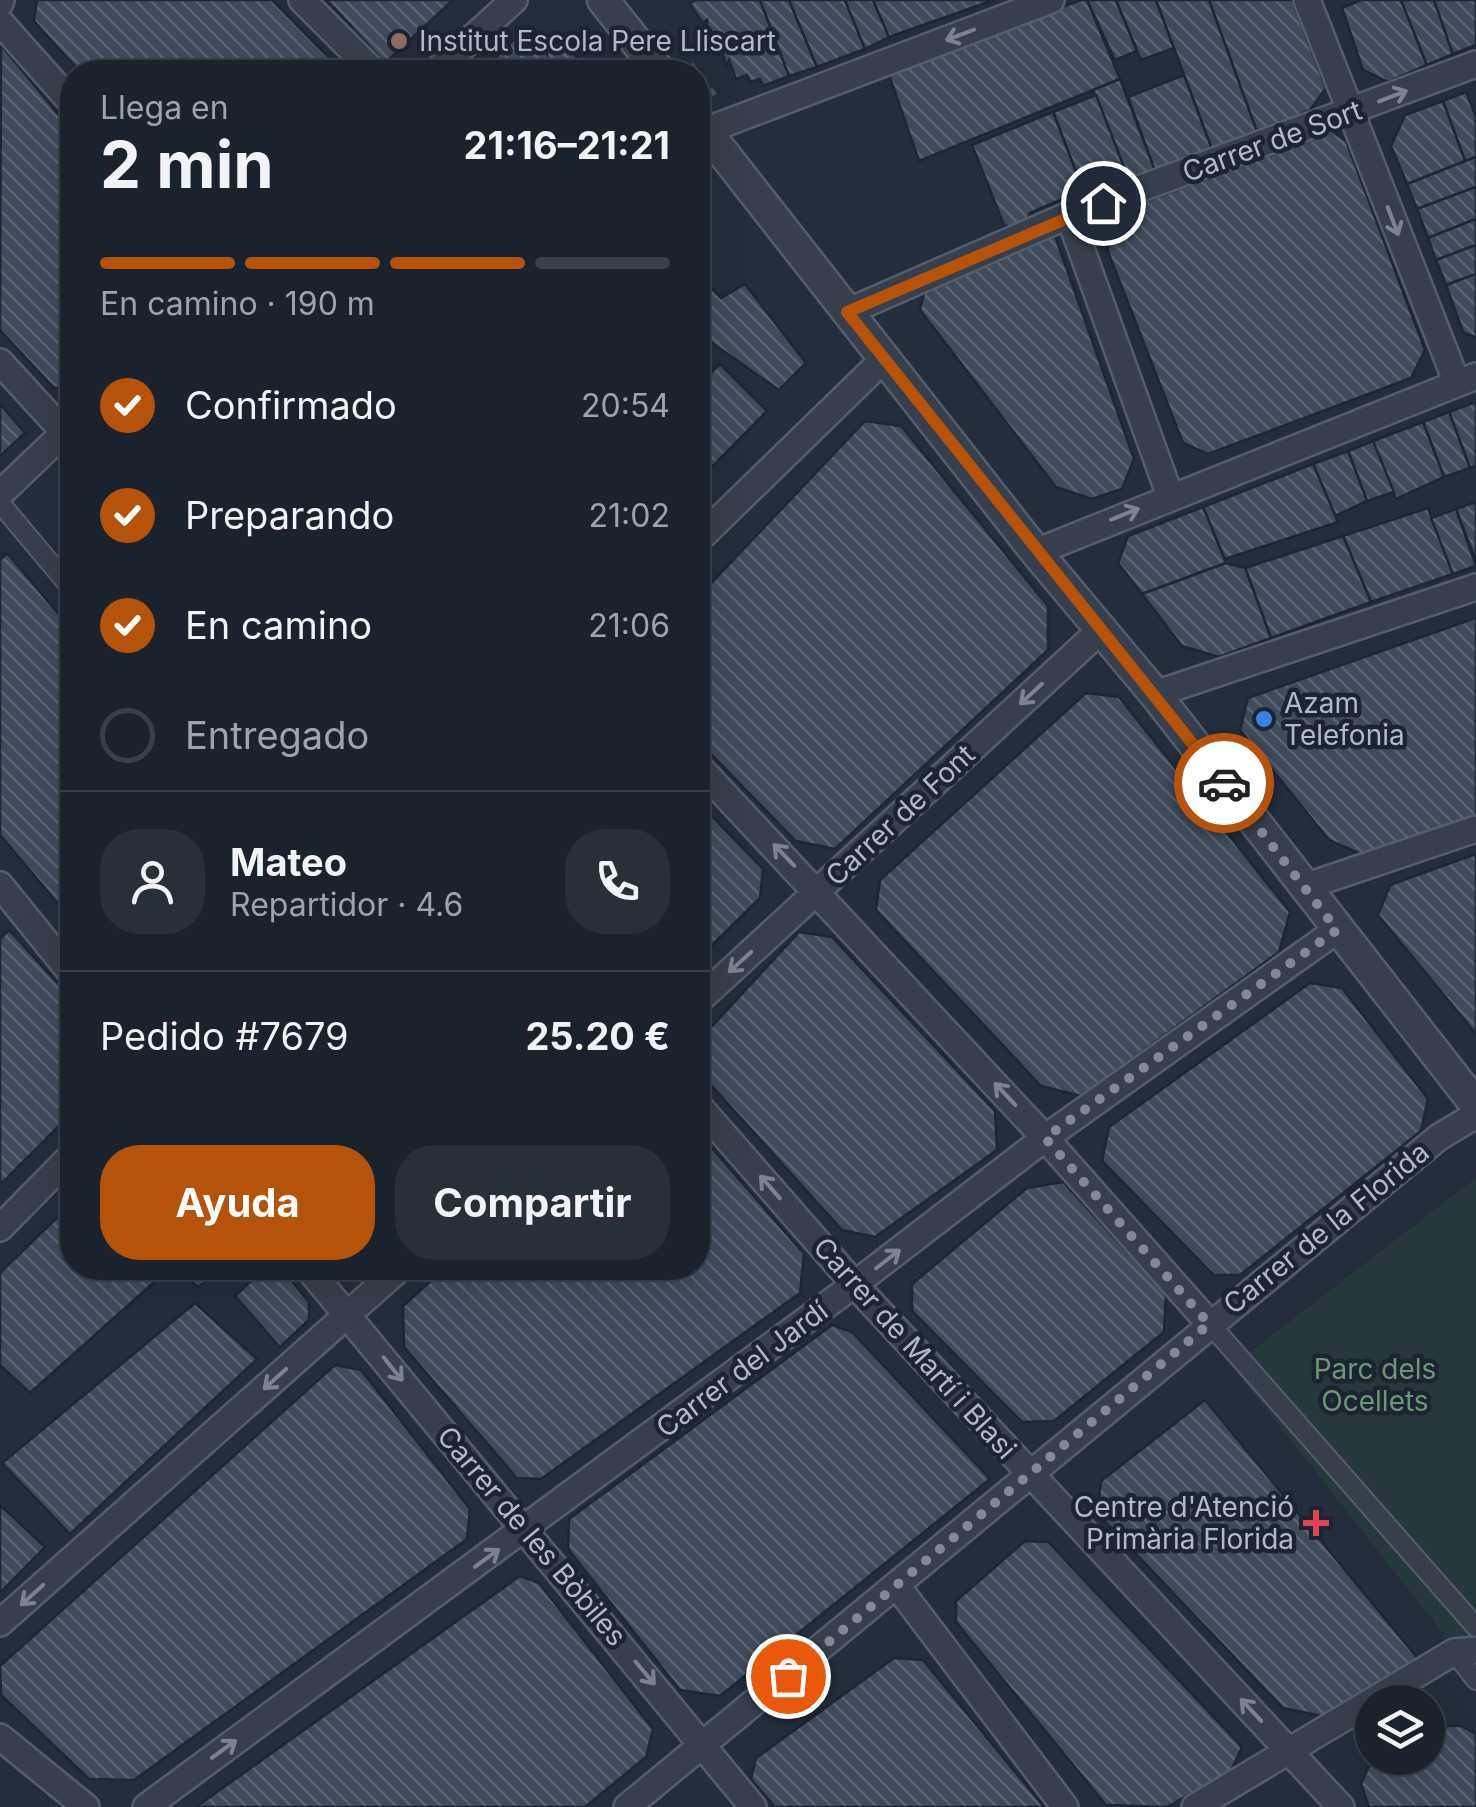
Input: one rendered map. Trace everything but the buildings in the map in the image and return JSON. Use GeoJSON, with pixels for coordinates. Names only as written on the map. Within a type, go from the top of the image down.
{"type":"FeatureCollection","features":[{"type":"Feature","properties":{"kind":"street"},"geometry":{"type":"LineString","coordinates":[[302,0],[362,60]]}},
{"type":"Feature","properties":{"kind":"street"},"geometry":{"type":"LineString","coordinates":[[449,60],[514,0]]}},
{"type":"Feature","properties":{"kind":"street"},"geometry":{"type":"LineString","coordinates":[[603,0],[650,60]]}},
{"type":"Feature","properties":{"kind":"street"},"geometry":{"type":"LineString","coordinates":[[710,123],[1051,0]]}},
{"type":"Feature","properties":{"kind":"street"},"geometry":{"type":"LineString","coordinates":[[1036,552],[1466,380],[1350,112],[1307,0]]}},
{"type":"Feature","properties":{"kind":"street"},"geometry":{"type":"LineString","coordinates":[[0,22],[60,90]]}},
{"type":"Feature","properties":{"kind":"street","name":"Carrer de Sort"},"geometry":{"type":"LineString","coordinates":[[847,312],[1069,216],[1476,64]]}},
{"type":"Feature","properties":{"kind":"street"},"geometry":{"type":"LineString","coordinates":[[710,136],[1036,552],[1155,694],[1476,1105]]}},
{"type":"Feature","properties":{"kind":"street"},"geometry":{"type":"LineString","coordinates":[[1069,216],[1170,496]]}},
{"type":"Feature","properties":{"kind":"street"},"geometry":{"type":"LineString","coordinates":[[710,528],[884,358]]}},
{"type":"Feature","properties":{"kind":"street"},"geometry":{"type":"LineString","coordinates":[[0,362],[60,420]]}},
{"type":"Feature","properties":{"kind":"street"},"geometry":{"type":"LineString","coordinates":[[0,494],[60,437]]}},
{"type":"Feature","properties":{"kind":"street"},"geometry":{"type":"LineString","coordinates":[[0,503],[60,575]]}},
{"type":"Feature","properties":{"kind":"street"},"geometry":{"type":"LineString","coordinates":[[1155,694],[1476,587]]}},
{"type":"Feature","properties":{"kind":"street","name":"Carrer de Font"},"geometry":{"type":"LineString","coordinates":[[710,990],[1102,628]]}},
{"type":"Feature","properties":{"kind":"street"},"geometry":{"type":"LineString","coordinates":[[710,778],[1045,1138],[1476,1627]]}},
{"type":"Feature","properties":{"kind":"street"},"geometry":{"type":"LineString","coordinates":[[1304,887],[1476,829]]}},
{"type":"Feature","properties":{"kind":"street"},"geometry":{"type":"LineString","coordinates":[[0,885],[60,959]]}},
{"type":"Feature","properties":{"kind":"street","name":"Carrer del Jardí"},"geometry":{"type":"LineString","coordinates":[[146,1807],[526,1529],[1045,1138],[1337,930]]}},
{"type":"Feature","properties":{"kind":"street","name":"Carrer de la Florida"},"geometry":{"type":"LineString","coordinates":[[627,1807],[898,1586],[1209,1324],[1439,1137],[1476,1115]]}},
{"type":"Feature","properties":{"kind":"street","name":"Carrer de Martí i Blasi"},"geometry":{"type":"LineString","coordinates":[[710,1119],[855,1284],[1341,1807]]}},
{"type":"Feature","properties":{"kind":"street"},"geometry":{"type":"LineString","coordinates":[[0,1228],[60,1167]]}},
{"type":"Feature","properties":{"kind":"street","name":"Carrer de les Bòbiles"},"geometry":{"type":"LineString","coordinates":[[318,1280],[754,1807]]}},
{"type":"Feature","properties":{"kind":"street"},"geometry":{"type":"LineString","coordinates":[[0,1623],[386,1280]]}},
{"type":"Feature","properties":{"kind":"street"},"geometry":{"type":"LineString","coordinates":[[898,1586],[1066,1807]]}},
{"type":"Feature","properties":{"kind":"street"},"geometry":{"type":"LineString","coordinates":[[1195,1807],[1465,1651],[1476,1680]]}},
{"type":"Feature","properties":{"kind":"street"},"geometry":{"type":"LineString","coordinates":[[0,1738],[86,1807]]}},
{"type":"Feature","properties":{"kind":"green space","name":"Parc dels Ocellets"},"geometry":{"type":"Polygon","coordinates":[[[1476,1178],[1476,1675],[1232,1366],[1476,1178]]]}},
{"type":"Feature","properties":{"kind":"way so far"},"geometry":{"type":"LineString","coordinates":[[788,1676],[1209,1324],[1045,1138],[1337,930],[1224,783]]}},
{"type":"Feature","properties":{"kind":"place","name":"Institut Escola Pere Lliscart"},"geometry":{"type":"Point","coordinates":[399,41]}},
{"type":"Feature","properties":{"kind":"place","name":"Azam Telefonia"},"geometry":{"type":"Point","coordinates":[1264,719]}},
{"type":"Feature","properties":{"kind":"place","name":"Centre d'Atenció Primària Florida"},"geometry":{"type":"Point","coordinates":[1316,1523]}},
{"type":"Feature","properties":{"kind":"route"},"geometry":{"type":"LineString","coordinates":[[1103,203],[847,312],[1224,783]]}}]}
